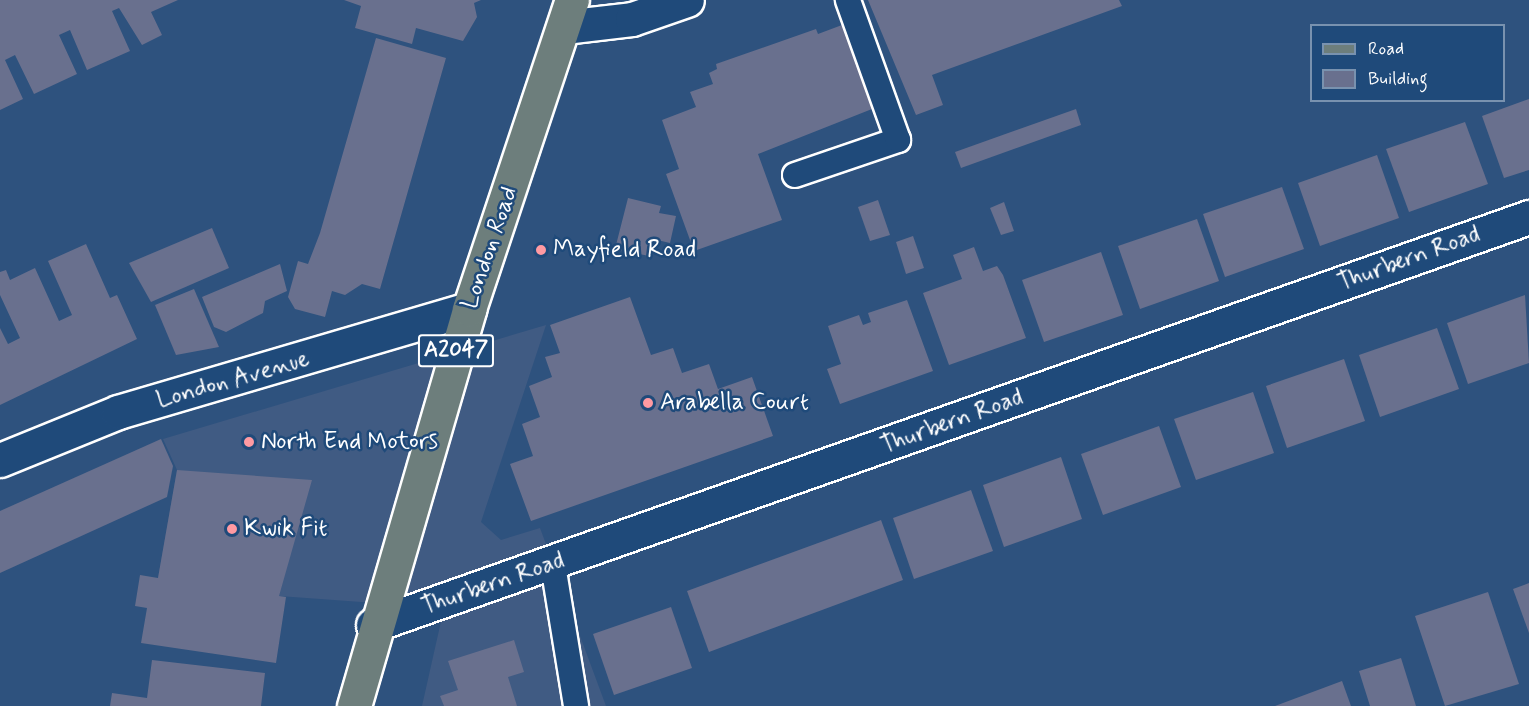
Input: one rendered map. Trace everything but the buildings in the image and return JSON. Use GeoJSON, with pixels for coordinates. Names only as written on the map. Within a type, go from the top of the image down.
{"type":"FeatureCollection","features":[{"type":"Feature","properties":{"kind":"main road","name":"London Road"},"geometry":{"type":"LineString","coordinates":[[354,706],[373,625],[469,309],[568,14]]}},
{"type":"Feature","properties":{"kind":"street"},"geometry":{"type":"LineString","coordinates":[[568,14],[632,20],[687,0]]}},
{"type":"Feature","properties":{"kind":"street","name":"Thurbern Road"},"geometry":{"type":"LineString","coordinates":[[373,625],[553,565],[1529,217]]}},
{"type":"Feature","properties":{"kind":"street","name":"London Avenue"},"geometry":{"type":"LineString","coordinates":[[0,460],[118,412],[469,309]]}},
{"type":"Feature","properties":{"kind":"lane"},"geometry":{"type":"LineString","coordinates":[[795,176],[898,141],[848,0]]}},
{"type":"Feature","properties":{"kind":"lane"},"geometry":{"type":"LineString","coordinates":[[553,565],[576,706]]}},
{"type":"Feature","properties":{"kind":"shaded area"},"geometry":{"type":"Polygon","coordinates":[[[546,325],[481,522],[501,540],[540,528],[606,706],[422,706],[444,608],[279,596],[158,578],[177,470],[163,439],[546,325]]]}},
{"type":"Feature","properties":{"kind":"place","name":"Mayfield Road"},"geometry":{"type":"Point","coordinates":[541,250]}},
{"type":"Feature","properties":{"kind":"place","name":"Arabella Court"},"geometry":{"type":"Point","coordinates":[648,403]}},
{"type":"Feature","properties":{"kind":"place","name":"North End Motors"},"geometry":{"type":"Point","coordinates":[249,442]}},
{"type":"Feature","properties":{"kind":"place","name":"Kwik Fit"},"geometry":{"type":"Point","coordinates":[232,529]}}]}
